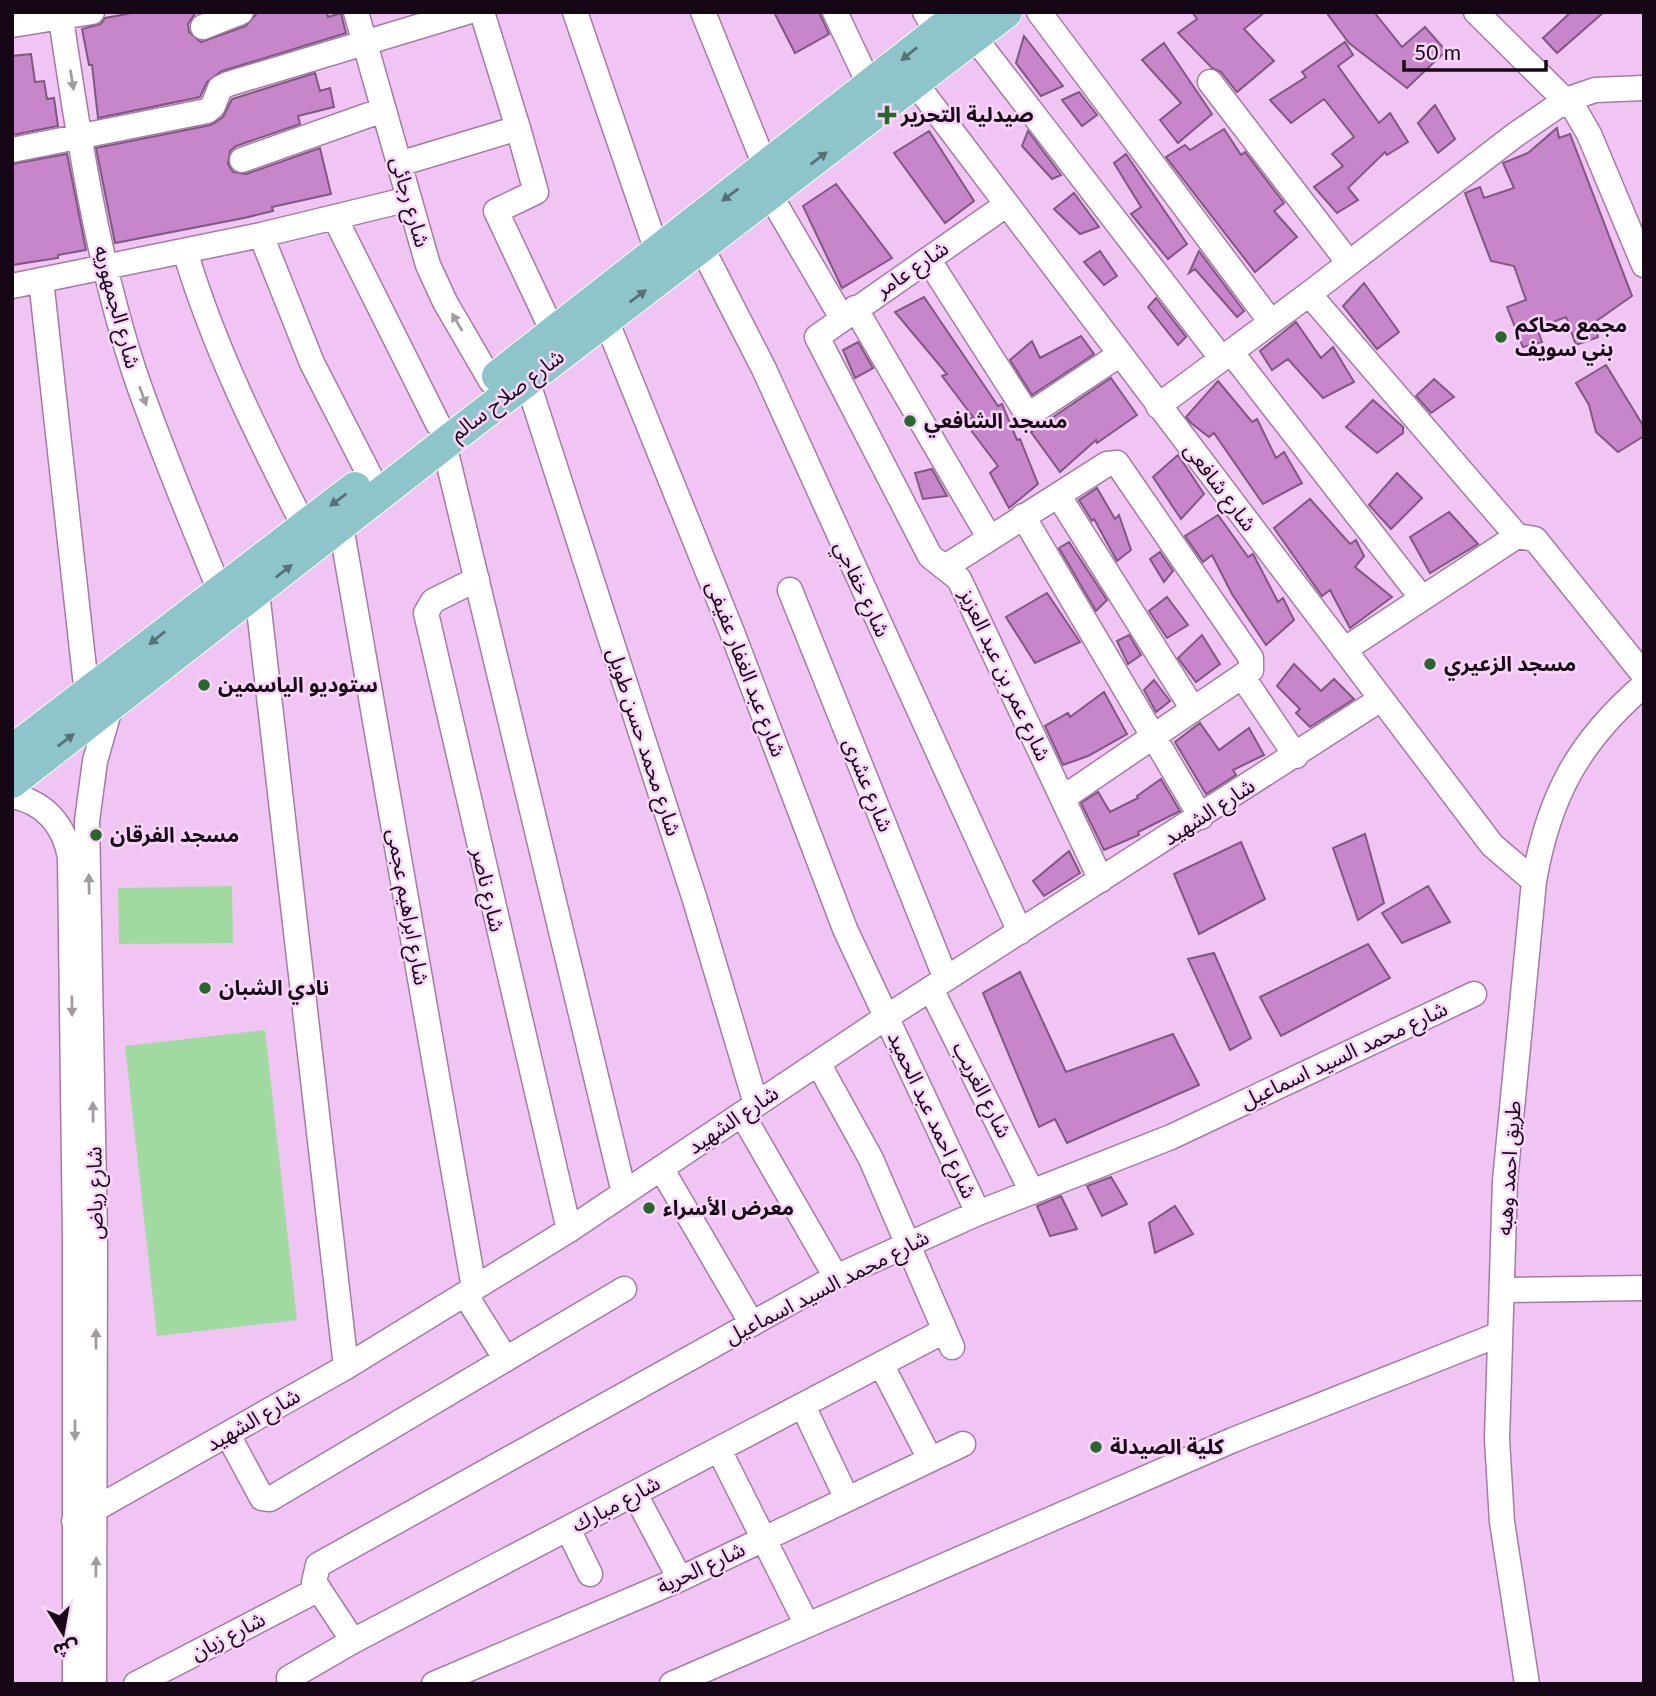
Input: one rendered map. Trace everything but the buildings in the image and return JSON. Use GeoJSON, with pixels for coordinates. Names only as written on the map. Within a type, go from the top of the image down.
{"type":"FeatureCollection","features":[{"type":"Feature","properties":{"kind":"main road","name":"شارع صلاح سالم"},"geometry":{"type":"LineString","coordinates":[[12,782],[219,589],[370,476],[527,380],[702,248],[870,86],[931,22],[969,25],[1006,12]]}},
{"type":"Feature","properties":{"kind":"main road","name":"شارع صلاح سالم"},"geometry":{"type":"LineString","coordinates":[[12,751],[99,700],[257,592],[341,526],[441,434],[491,381],[657,251],[768,182],[916,84],[969,25]]}},
{"type":"Feature","properties":{"kind":"street"},"geometry":{"type":"LineString","coordinates":[[12,25],[92,12]]}},
{"type":"Feature","properties":{"kind":"street"},"geometry":{"type":"LineString","coordinates":[[203,27],[241,12]]}},
{"type":"Feature","properties":{"kind":"street","name":"شارع رجائى"},"geometry":{"type":"LineString","coordinates":[[356,12],[436,284],[491,381]]}},
{"type":"Feature","properties":{"kind":"street"},"geometry":{"type":"LineString","coordinates":[[12,150],[207,111],[213,106],[220,88],[228,84],[467,12]]}},
{"type":"Feature","properties":{"kind":"street"},"geometry":{"type":"LineString","coordinates":[[482,12],[536,192],[496,211],[553,332]]}},
{"type":"Feature","properties":{"kind":"street"},"geometry":{"type":"LineString","coordinates":[[575,12],[657,251]]}},
{"type":"Feature","properties":{"kind":"street"},"geometry":{"type":"LineString","coordinates":[[704,12],[768,182],[989,537]]}},
{"type":"Feature","properties":{"kind":"street"},"geometry":{"type":"LineString","coordinates":[[835,12],[870,86]]}},
{"type":"Feature","properties":{"kind":"street"},"geometry":{"type":"LineString","coordinates":[[1038,12],[1272,322]]}},
{"type":"Feature","properties":{"kind":"street"},"geometry":{"type":"LineString","coordinates":[[1476,12],[1566,100],[1589,134],[1639,239],[1644,265]]}},
{"type":"Feature","properties":{"kind":"street","name":"شارع الجمهوريه"},"geometry":{"type":"LineString","coordinates":[[61,15],[92,212],[105,268],[146,404],[219,589]]}},
{"type":"Feature","properties":{"kind":"street"},"geometry":{"type":"LineString","coordinates":[[969,25],[1226,356],[1421,597]]}},
{"type":"Feature","properties":{"kind":"street"},"geometry":{"type":"LineString","coordinates":[[1210,82],[1349,263]]}},
{"type":"Feature","properties":{"kind":"street","name":"شارع شافعى"},"geometry":{"type":"LineString","coordinates":[[916,84],[1157,406],[1492,845],[1534,881]]}},
{"type":"Feature","properties":{"kind":"street"},"geometry":{"type":"LineString","coordinates":[[1157,406],[1309,295],[1515,135],[1566,100],[1595,90],[1644,89]]}},
{"type":"Feature","properties":{"kind":"street"},"geometry":{"type":"LineString","coordinates":[[242,160],[383,110]]}},
{"type":"Feature","properties":{"kind":"street"},"geometry":{"type":"LineString","coordinates":[[399,164],[518,128]]}},
{"type":"Feature","properties":{"kind":"street"},"geometry":{"type":"LineString","coordinates":[[12,286],[261,235],[409,199]]}},
{"type":"Feature","properties":{"kind":"street","name":"شارع عامر"},"geometry":{"type":"LineString","coordinates":[[819,334],[1006,205]]}},
{"type":"Feature","properties":{"kind":"street"},"geometry":{"type":"LineString","coordinates":[[335,218],[441,434],[624,1193]]}},
{"type":"Feature","properties":{"kind":"street"},"geometry":{"type":"LineString","coordinates":[[261,235],[312,363],[370,476]]}},
{"type":"Feature","properties":{"kind":"street","name":"شارع خفاجي"},"geometry":{"type":"LineString","coordinates":[[702,248],[764,369],[1020,932]]}},
{"type":"Feature","properties":{"kind":"street"},"geometry":{"type":"LineString","coordinates":[[186,251],[210,331],[242,404],[304,526]]}},
{"type":"Feature","properties":{"kind":"street"},"geometry":{"type":"LineString","coordinates":[[928,259],[1026,412],[1036,410],[1119,355]]}},
{"type":"Feature","properties":{"kind":"street"},"geometry":{"type":"LineString","coordinates":[[41,280],[99,700]]}},
{"type":"Feature","properties":{"kind":"street"},"geometry":{"type":"LineString","coordinates":[[1309,295],[1517,536],[1535,539],[1644,675]]}},
{"type":"Feature","properties":{"kind":"street","name":"شارع عبد الغفار عفيفى"},"geometry":{"type":"LineString","coordinates":[[606,320],[732,632],[845,929],[885,1018]]}},
{"type":"Feature","properties":{"kind":"street","name":"شارع عمر بن عبد العزيز"},"geometry":{"type":"LineString","coordinates":[[819,334],[818,339],[930,556],[958,579],[1101,880]]}},
{"type":"Feature","properties":{"kind":"street","name":"شارع محمد حسن طويل"},"geometry":{"type":"LineString","coordinates":[[527,380],[695,900],[749,1109],[836,1277]]}},
{"type":"Feature","properties":{"kind":"street"},"geometry":{"type":"LineString","coordinates":[[945,568],[989,537],[1112,462],[1121,467],[1251,658],[1251,670],[1063,797]]}},
{"type":"Feature","properties":{"kind":"street"},"geometry":{"type":"LineString","coordinates":[[1058,495],[1193,709]]}},
{"type":"Feature","properties":{"kind":"street"},"geometry":{"type":"LineString","coordinates":[[1023,516],[1201,817]]}},
{"type":"Feature","properties":{"kind":"street","name":"شارع ابراهيم عجمى"},"geometry":{"type":"LineString","coordinates":[[341,526],[469,1291]]}},
{"type":"Feature","properties":{"kind":"street"},"geometry":{"type":"LineString","coordinates":[[1343,650],[1517,536]]}},
{"type":"Feature","properties":{"kind":"street","name":"شارع ناصر"},"geometry":{"type":"LineString","coordinates":[[477,579],[433,601],[426,613],[569,1230]]}},
{"type":"Feature","properties":{"kind":"street","name":"شارع عشرى"},"geometry":{"type":"LineString","coordinates":[[790,590],[938,984]]}},
{"type":"Feature","properties":{"kind":"street"},"geometry":{"type":"LineString","coordinates":[[257,592],[346,1367]]}},
{"type":"Feature","properties":{"kind":"street"},"geometry":{"type":"LineString","coordinates":[[1242,676],[1296,756]]}},
{"type":"Feature","properties":{"kind":"street","name":"طريق احمد وهبه"},"geometry":{"type":"LineString","coordinates":[[1527,1684],[1498,1481],[1505,1181],[1534,881],[1542,834],[1565,780],[1583,749],[1613,712],[1644,685]]}},
{"type":"Feature","properties":{"kind":"street","name":"شارع الشهيد"},"geometry":{"type":"LineString","coordinates":[[74,1521],[346,1367],[569,1230],[885,1018],[1381,699]]}},
{"type":"Feature","properties":{"kind":"street","name":"شارع رياض"},"geometry":{"type":"LineString","coordinates":[[94,1684],[97,1509],[85,1238],[81,953],[87,821],[99,700]]}},
{"type":"Feature","properties":{"kind":"street","name":"شارع رياض"},"geometry":{"type":"LineString","coordinates":[[12,796],[29,800],[46,812],[65,838],[70,858],[81,953]]}},
{"type":"Feature","properties":{"kind":"street","name":"شارع الغريب"},"geometry":{"type":"LineString","coordinates":[[938,984],[1032,1192]]}},
{"type":"Feature","properties":{"kind":"street","name":"شارع محمد السيد اسماعيل"},"geometry":{"type":"LineString","coordinates":[[320,1588],[313,1576],[318,1565],[836,1277],[978,1213],[1171,1137],[1474,994]]}},
{"type":"Feature","properties":{"kind":"street","name":"شارع احمد عبد الحميد"},"geometry":{"type":"LineString","coordinates":[[885,1018],[978,1213]]}},
{"type":"Feature","properties":{"kind":"street"},"geometry":{"type":"LineString","coordinates":[[818,1063],[861,1138],[905,1245]]}},
{"type":"Feature","properties":{"kind":"street"},"geometry":{"type":"LineString","coordinates":[[661,1168],[752,1324]]}},
{"type":"Feature","properties":{"kind":"street","name":"شارع رياض"},"geometry":{"type":"LineString","coordinates":[[75,1684],[74,1521],[85,1238]]}},
{"type":"Feature","properties":{"kind":"street","name":"شارع مبارك"},"geometry":{"type":"LineString","coordinates":[[289,1678],[881,1364],[948,1339],[905,1245]]}},
{"type":"Feature","properties":{"kind":"street"},"geometry":{"type":"LineString","coordinates":[[1502,1290],[1644,1288]]}},
{"type":"Feature","properties":{"kind":"street"},"geometry":{"type":"LineString","coordinates":[[228,1435],[262,1498],[270,1499],[624,1289]]}},
{"type":"Feature","properties":{"kind":"street"},"geometry":{"type":"LineString","coordinates":[[469,1291],[505,1358]]}},
{"type":"Feature","properties":{"kind":"street"},"geometry":{"type":"LineString","coordinates":[[672,1684],[1233,1440],[1500,1334]]}},
{"type":"Feature","properties":{"kind":"street"},"geometry":{"type":"LineString","coordinates":[[881,1364],[930,1459]]}},
{"type":"Feature","properties":{"kind":"street"},"geometry":{"type":"LineString","coordinates":[[803,1406],[847,1499]]}},
{"type":"Feature","properties":{"kind":"street","name":"شارع الحرية"},"geometry":{"type":"LineString","coordinates":[[434,1684],[680,1578],[963,1444]]}},
{"type":"Feature","properties":{"kind":"street"},"geometry":{"type":"LineString","coordinates":[[719,1450],[766,1538],[807,1625]]}},
{"type":"Feature","properties":{"kind":"street"},"geometry":{"type":"LineString","coordinates":[[635,1494],[680,1578]]}},
{"type":"Feature","properties":{"kind":"street"},"geometry":{"type":"LineString","coordinates":[[568,1530],[590,1574]]}},
{"type":"Feature","properties":{"kind":"street"},"geometry":{"type":"LineString","coordinates":[[320,1588],[353,1642]]}},
{"type":"Feature","properties":{"kind":"street","name":"شارع زيان"},"geometry":{"type":"LineString","coordinates":[[136,1684],[320,1588]]}},
{"type":"Feature","properties":{"kind":"green space"},"geometry":{"type":"Polygon","coordinates":[[[232,886],[233,943],[119,944],[118,888],[232,886]]]}},
{"type":"Feature","properties":{"kind":"green space"},"geometry":{"type":"Polygon","coordinates":[[[265,1030],[297,1320],[157,1336],[125,1046],[265,1030]]]}},
{"type":"Feature","properties":{"kind":"place","name":"صيدلية التحرير"},"geometry":{"type":"Point","coordinates":[887,115]}},
{"type":"Feature","properties":{"kind":"place","name":"مجمع محاكم بني سويف"},"geometry":{"type":"Point","coordinates":[1501,337]}},
{"type":"Feature","properties":{"kind":"place","name":"مسجد الشافعي"},"geometry":{"type":"Point","coordinates":[910,421]}},
{"type":"Feature","properties":{"kind":"place","name":"مسجد الزعيري"},"geometry":{"type":"Point","coordinates":[1430,664]}},
{"type":"Feature","properties":{"kind":"place","name":"ستوديو الياسمين"},"geometry":{"type":"Point","coordinates":[204,685]}},
{"type":"Feature","properties":{"kind":"place","name":"مسجد الفرقان"},"geometry":{"type":"Point","coordinates":[96,835]}},
{"type":"Feature","properties":{"kind":"place","name":"نادي الشبان"},"geometry":{"type":"Point","coordinates":[205,988]}},
{"type":"Feature","properties":{"kind":"place","name":"معرض الأسراء"},"geometry":{"type":"Point","coordinates":[649,1208]}},
{"type":"Feature","properties":{"kind":"place","name":"كلية الصيدلة"},"geometry":{"type":"Point","coordinates":[1096,1447]}}]}
